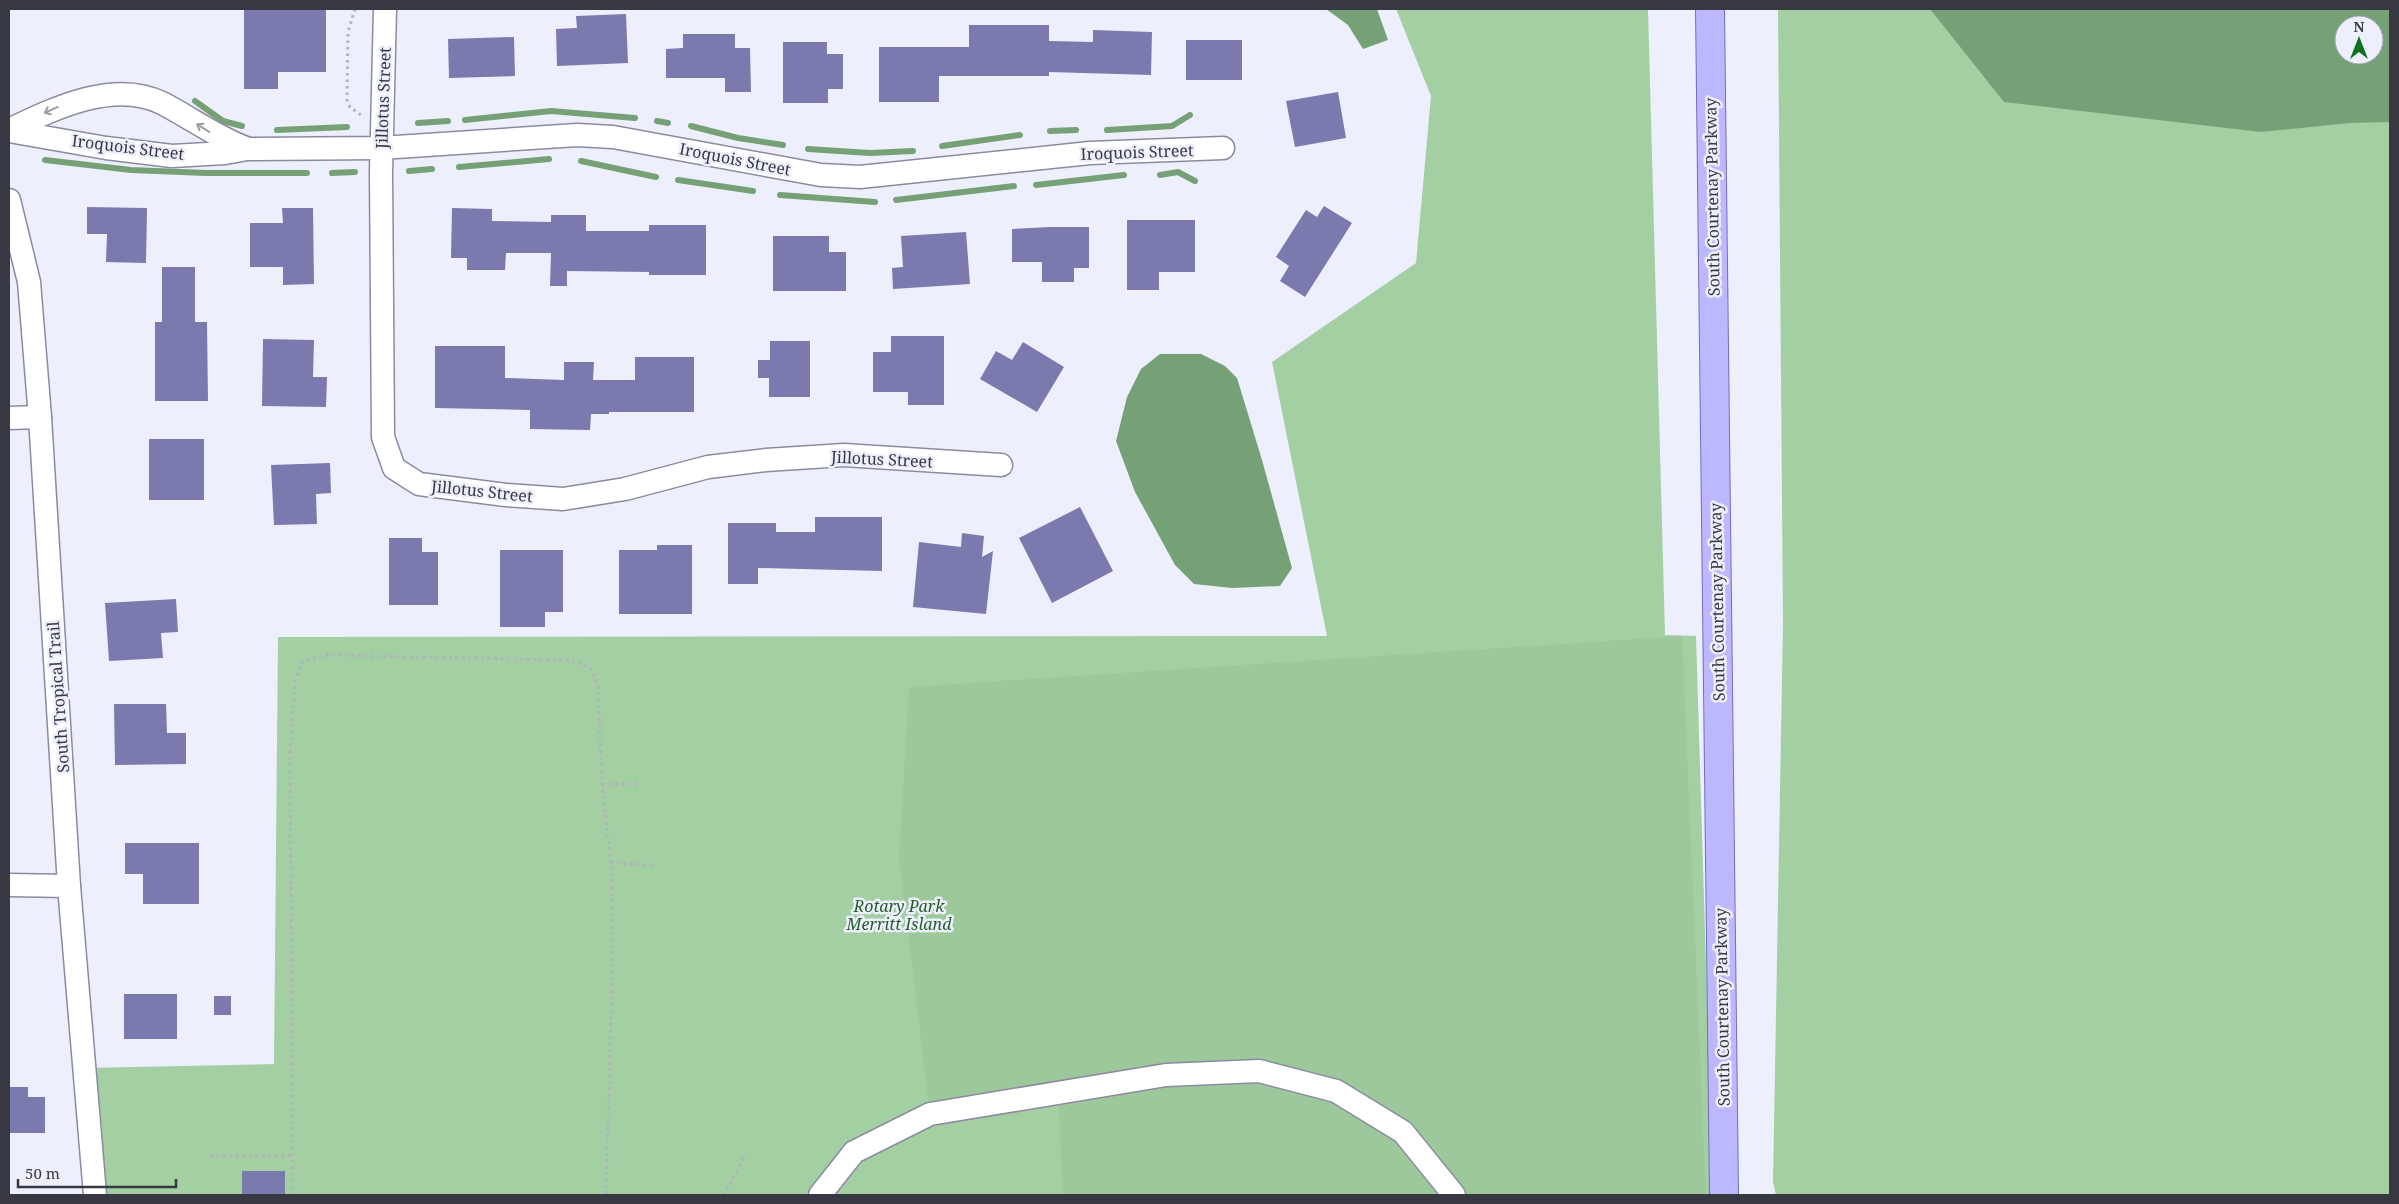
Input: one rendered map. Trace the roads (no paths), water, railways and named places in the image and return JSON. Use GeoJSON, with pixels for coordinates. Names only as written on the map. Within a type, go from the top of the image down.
{"type":"FeatureCollection","features":[{"type":"Feature","properties":{"kind":"main road","name":"South Courtenay Parkway"},"geometry":{"type":"LineString","coordinates":[[1710,9],[1724,1195]]}},
{"type":"Feature","properties":{"kind":"street","name":"Jillotus Street"},"geometry":{"type":"LineString","coordinates":[[385,9],[381,126],[382,437],[394,468],[418,484],[506,495],[563,499],[626,489],[708,467],[766,460],[844,455],[1001,465]]}},
{"type":"Feature","properties":{"kind":"street","name":"Iroquois Street"},"geometry":{"type":"LineString","coordinates":[[9,131],[56,107],[91,97],[131,96],[160,102],[219,138],[247,149]]}},
{"type":"Feature","properties":{"kind":"street","name":"Iroquois Street"},"geometry":{"type":"LineString","coordinates":[[9,131],[106,148],[172,156],[225,153],[247,149],[381,148],[577,135],[691,150],[821,175],[860,177],[1090,153],[1223,148]]}},
{"type":"Feature","properties":{"kind":"street","name":"South Tropical Trail"},"geometry":{"type":"LineString","coordinates":[[9,200],[29,282],[40,417],[70,886],[95,1195]]}},
{"type":"Feature","properties":{"kind":"street"},"geometry":{"type":"LineString","coordinates":[[9,418],[40,417]]}},
{"type":"Feature","properties":{"kind":"street"},"geometry":{"type":"LineString","coordinates":[[9,885],[70,886]]}},
{"type":"Feature","properties":{"kind":"street"},"geometry":{"type":"LineString","coordinates":[[820,1195],[854,1152],[930,1114],[1166,1075],[1259,1071],[1336,1091],[1403,1132],[1454,1195]]}},
{"type":"Feature","properties":{"kind":"waterway"},"geometry":{"type":"LineString","coordinates":[[195,101],[223,121],[242,126]]}},
{"type":"Feature","properties":{"kind":"waterway"},"geometry":{"type":"LineString","coordinates":[[465,120],[551,111],[635,118]]}},
{"type":"Feature","properties":{"kind":"waterway"},"geometry":{"type":"LineString","coordinates":[[1107,130],[1172,126],[1190,115]]}},
{"type":"Feature","properties":{"kind":"waterway"},"geometry":{"type":"LineString","coordinates":[[418,123],[448,121]]}},
{"type":"Feature","properties":{"kind":"waterway"},"geometry":{"type":"LineString","coordinates":[[657,121],[668,123]]}},
{"type":"Feature","properties":{"kind":"waterway"},"geometry":{"type":"LineString","coordinates":[[691,126],[738,138],[783,145]]}},
{"type":"Feature","properties":{"kind":"waterway"},"geometry":{"type":"LineString","coordinates":[[277,130],[347,127]]}},
{"type":"Feature","properties":{"kind":"waterway"},"geometry":{"type":"LineString","coordinates":[[1050,131],[1076,130]]}},
{"type":"Feature","properties":{"kind":"waterway"},"geometry":{"type":"LineString","coordinates":[[942,146],[1020,135]]}},
{"type":"Feature","properties":{"kind":"waterway"},"geometry":{"type":"LineString","coordinates":[[808,149],[870,153],[913,151]]}},
{"type":"Feature","properties":{"kind":"waterway"},"geometry":{"type":"LineString","coordinates":[[459,167],[549,159]]}},
{"type":"Feature","properties":{"kind":"waterway"},"geometry":{"type":"LineString","coordinates":[[45,160],[131,170],[206,173],[307,173]]}},
{"type":"Feature","properties":{"kind":"waterway"},"geometry":{"type":"LineString","coordinates":[[581,161],[656,177]]}},
{"type":"Feature","properties":{"kind":"waterway"},"geometry":{"type":"LineString","coordinates":[[409,171],[432,169]]}},
{"type":"Feature","properties":{"kind":"waterway"},"geometry":{"type":"LineString","coordinates":[[332,173],[355,172]]}},
{"type":"Feature","properties":{"kind":"waterway"},"geometry":{"type":"LineString","coordinates":[[1160,175],[1178,172],[1195,181]]}},
{"type":"Feature","properties":{"kind":"waterway"},"geometry":{"type":"LineString","coordinates":[[1036,185],[1124,175]]}},
{"type":"Feature","properties":{"kind":"waterway"},"geometry":{"type":"LineString","coordinates":[[678,180],[753,191]]}},
{"type":"Feature","properties":{"kind":"waterway"},"geometry":{"type":"LineString","coordinates":[[896,200],[1014,186]]}},
{"type":"Feature","properties":{"kind":"waterway"},"geometry":{"type":"LineString","coordinates":[[780,195],[875,202]]}},
{"type":"Feature","properties":{"kind":"park label","name":"Rotary Park Merritt Island"},"geometry":{"type":"Point","coordinates":[899,915]}}]}
